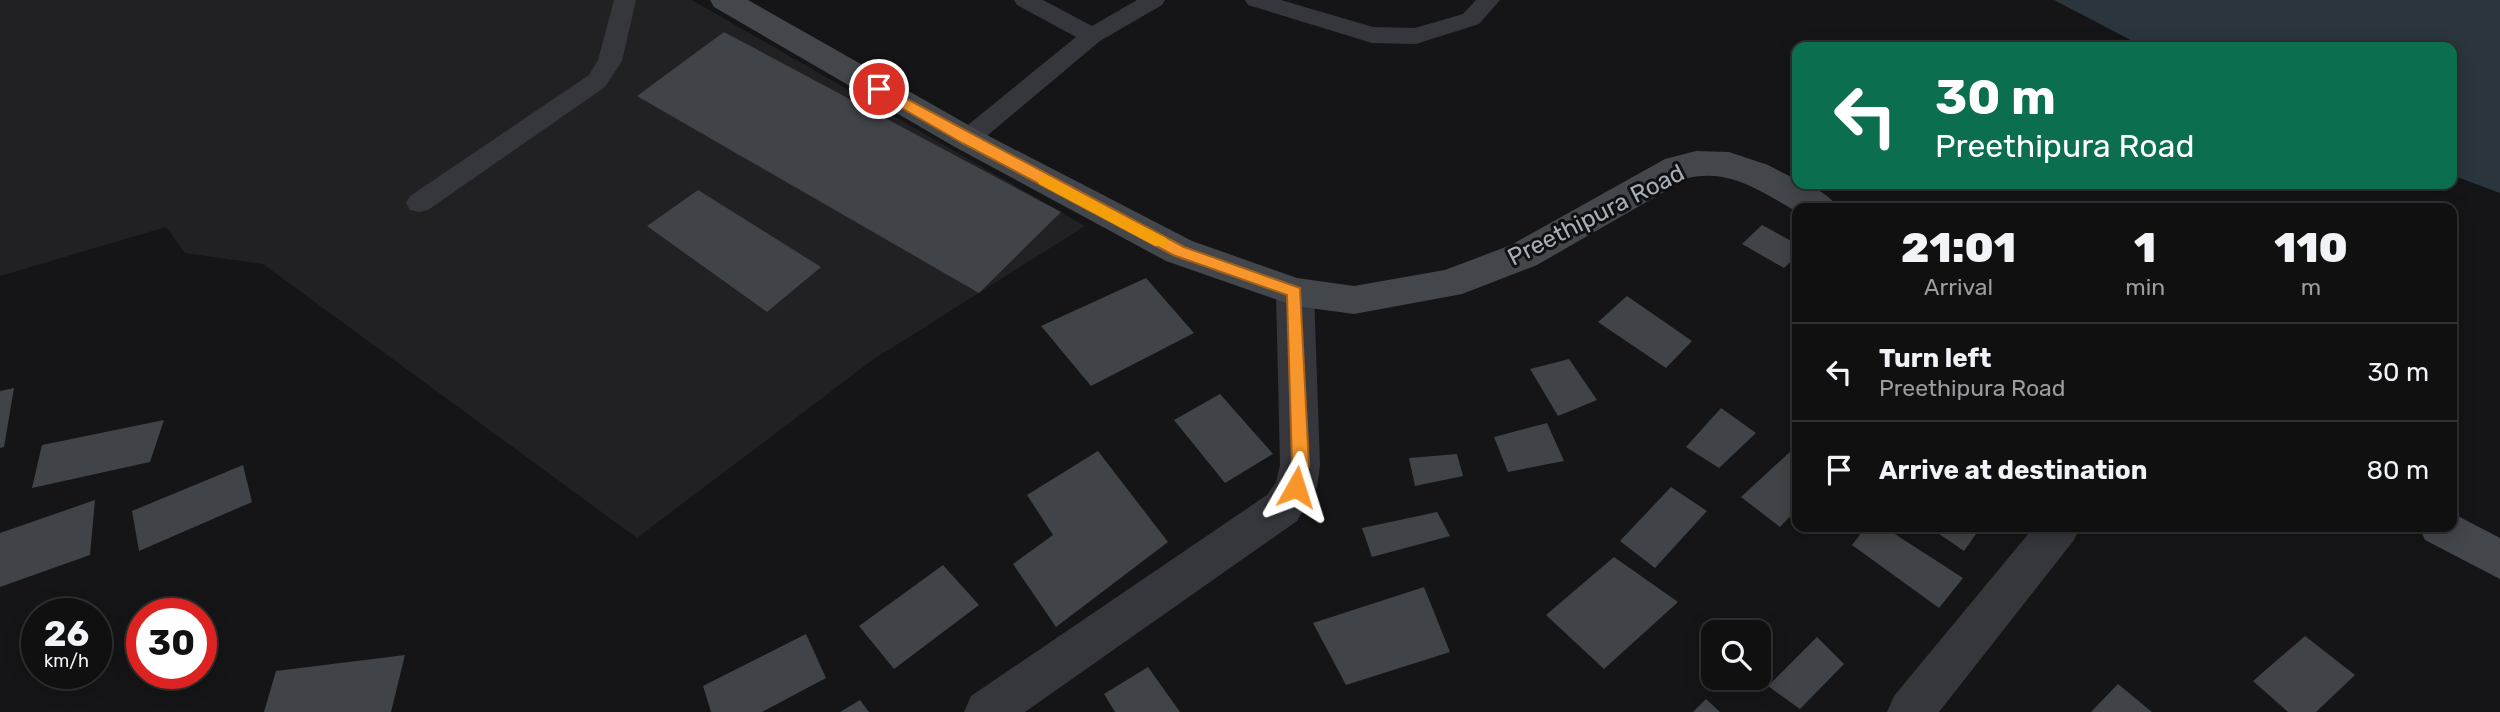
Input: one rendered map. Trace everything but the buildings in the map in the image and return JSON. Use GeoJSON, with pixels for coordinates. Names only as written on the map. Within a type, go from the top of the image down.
{"type":"FeatureCollection","features":[{"type":"Feature","properties":{"kind":"street","name":"Preethipura Road"},"geometry":{"type":"LineString","coordinates":[[724,0],[967,139],[1179,251],[1295,292],[1353,300],[1449,284],[1524,255],[1677,168],[1700,163],[1717,162],[1739,169],[1810,203]]}},
{"type":"Feature","properties":{"kind":"street"},"geometry":{"type":"LineString","coordinates":[[987,712],[1282,508],[1296,487],[1300,465],[1295,292]]}},
{"type":"Feature","properties":{"kind":"street"},"geometry":{"type":"LineString","coordinates":[[1910,712],[2055,532]]}},
{"type":"Feature","properties":{"kind":"street"},"geometry":{"type":"LineString","coordinates":[[2449,532],[2500,560]]}},
{"type":"Feature","properties":{"kind":"lane"},"geometry":{"type":"LineString","coordinates":[[419,203],[597,81],[610,61],[625,0]]}},
{"type":"Feature","properties":{"kind":"lane"},"geometry":{"type":"LineString","coordinates":[[1025,0],[1092,36]]}},
{"type":"Feature","properties":{"kind":"lane"},"geometry":{"type":"LineString","coordinates":[[967,139],[1092,36],[1154,0]]}},
{"type":"Feature","properties":{"kind":"lane"},"geometry":{"type":"LineString","coordinates":[[1256,0],[1372,36],[1416,36],[1471,19],[1489,0]]}},
{"type":"Feature","properties":{"kind":"shaded area"},"geometry":{"type":"Polygon","coordinates":[[[0,0],[692,0],[1085,226],[871,361],[637,538],[263,264],[185,253],[166,227],[0,276],[0,0]]]}},
{"type":"Feature","properties":{"kind":"shaded area"},"geometry":{"type":"Polygon","coordinates":[[[2054,0],[2500,0],[2500,193],[2457,177],[2457,42],[2134,42],[2054,0]]]}},
{"type":"Feature","properties":{"kind":"slow traffic"},"geometry":{"type":"LineString","coordinates":[[1044,180],[1161,242]]}},
{"type":"Feature","properties":{"kind":"route"},"geometry":{"type":"LineString","coordinates":[[879,89],[967,139],[1179,251],[1295,292],[1300,465],[1296,487]]}}]}
